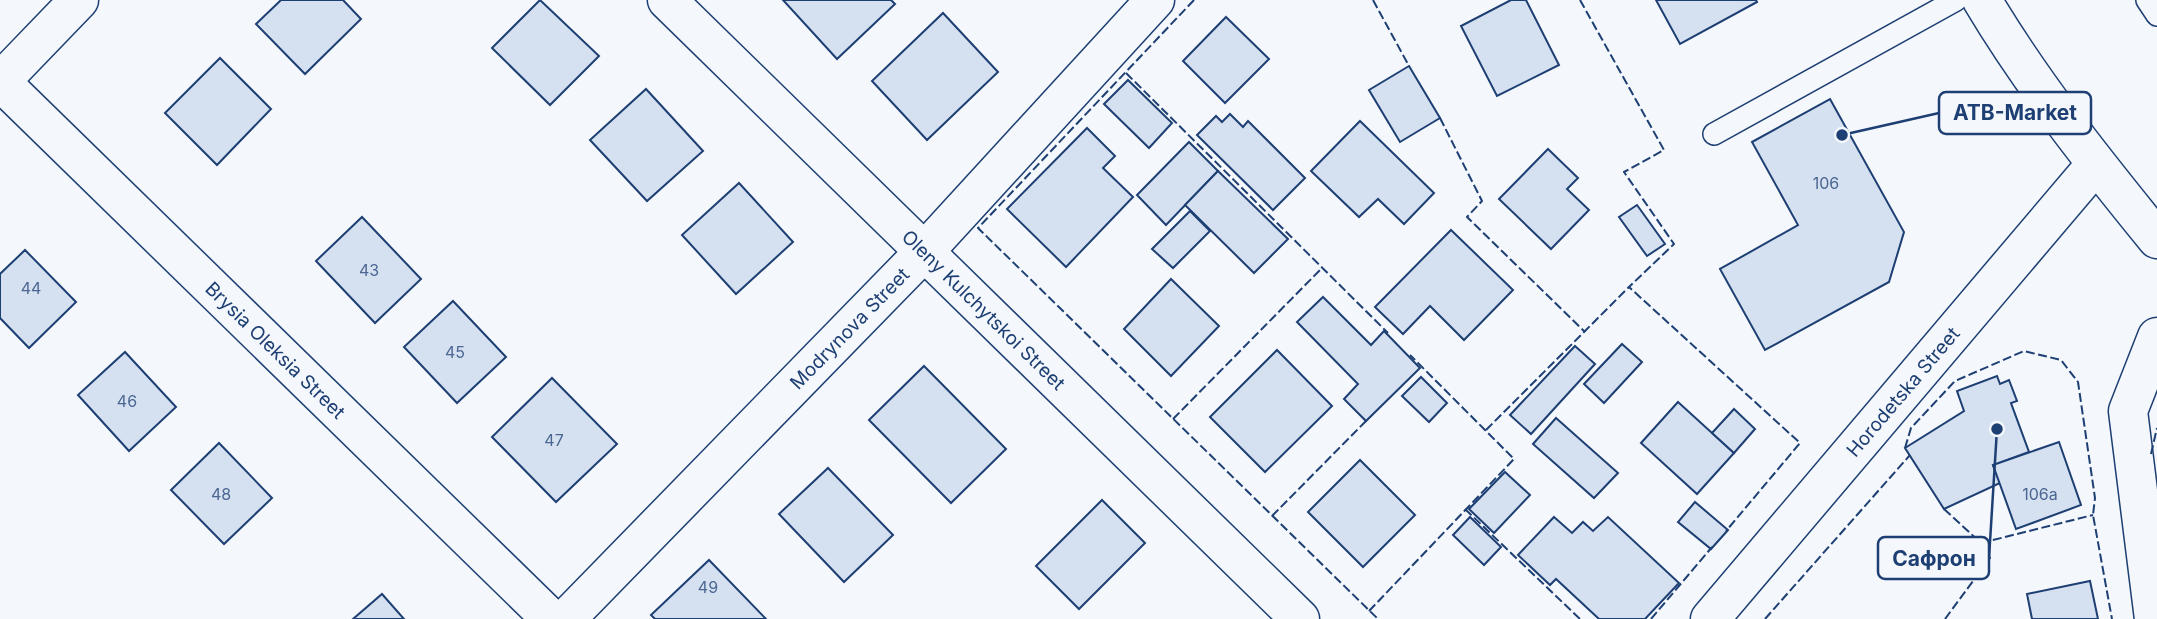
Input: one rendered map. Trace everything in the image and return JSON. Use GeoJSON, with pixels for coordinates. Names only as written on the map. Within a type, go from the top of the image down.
{"type":"FeatureCollection","features":[{"type":"Feature","properties":{"kind":"street"},"geometry":{"type":"LineString","coordinates":[[0,81],[79,0]]}},
{"type":"Feature","properties":{"kind":"street","name":"Oleny Kulchytskoi Street"},"geometry":{"type":"LineString","coordinates":[[667,0],[1300,619]]}},
{"type":"Feature","properties":{"kind":"street","name":"Modrynova Street"},"geometry":{"type":"LineString","coordinates":[[566,619],[923,253],[1155,0]]}},
{"type":"Feature","properties":{"kind":"street"},"geometry":{"type":"LineString","coordinates":[[1982,0],[2004,37],[2096,164],[2157,239]]}},
{"type":"Feature","properties":{"kind":"street","name":"Brysia Oleksia Street"},"geometry":{"type":"LineString","coordinates":[[0,81],[551,619]]}},
{"type":"Feature","properties":{"kind":"street","name":"Horodetska Street"},"geometry":{"type":"LineString","coordinates":[[1710,619],[2096,164]]}},
{"type":"Feature","properties":{"kind":"street"},"geometry":{"type":"LineString","coordinates":[[2154,619],[2128,411],[2157,337]]}},
{"type":"Feature","properties":{"kind":"lane"},"geometry":{"type":"LineString","coordinates":[[1714,134],[1956,0]]}},
{"type":"Feature","properties":{"kind":"lane"},"geometry":{"type":"LineString","coordinates":[[2147,0],[2157,15]]}},
{"type":"Feature","properties":{"kind":"building"},"geometry":{"type":"Polygon","coordinates":[[[281,0],[343,0],[361,19],[305,74],[256,24],[281,0]]]}},
{"type":"Feature","properties":{"kind":"building"},"geometry":{"type":"Polygon","coordinates":[[[540,0],[599,56],[550,105],[492,48],[540,0]]]}},
{"type":"Feature","properties":{"kind":"building"},"geometry":{"type":"Polygon","coordinates":[[[783,0],[891,0],[895,4],[837,59],[783,0]]]}},
{"type":"Feature","properties":{"kind":"building"},"geometry":{"type":"Polygon","coordinates":[[[1511,0],[1526,0],[1559,65],[1497,96],[1461,26],[1511,0]]]}},
{"type":"Feature","properties":{"kind":"building"},"geometry":{"type":"Polygon","coordinates":[[[1656,0],[1756,0],[1757,2],[1680,44],[1656,0]]]}},
{"type":"Feature","properties":{"kind":"building"},"geometry":{"type":"Polygon","coordinates":[[[943,13],[998,72],[927,140],[872,81],[943,13]]]}},
{"type":"Feature","properties":{"kind":"building"},"geometry":{"type":"Polygon","coordinates":[[[1226,17],[1269,59],[1225,103],[1183,61],[1226,17]]]}},
{"type":"Feature","properties":{"kind":"building"},"geometry":{"type":"Polygon","coordinates":[[[220,58],[271,109],[217,165],[165,113],[220,58]]]}},
{"type":"Feature","properties":{"kind":"building"},"geometry":{"type":"Polygon","coordinates":[[[1409,66],[1440,118],[1400,142],[1369,90],[1409,66]]]}},
{"type":"Feature","properties":{"kind":"building"},"geometry":{"type":"Polygon","coordinates":[[[1128,80],[1172,123],[1149,148],[1104,104],[1128,80]]]}},
{"type":"Feature","properties":{"kind":"building"},"geometry":{"type":"Polygon","coordinates":[[[646,89],[703,151],[647,201],[590,140],[646,89]]]}},
{"type":"Feature","properties":{"kind":"building"},"geometry":{"type":"Polygon","coordinates":[[[1830,99],[1904,232],[1889,282],[1765,350],[1720,269],[1798,225],[1752,142],[1830,99]]]}},
{"type":"Feature","properties":{"kind":"building"},"geometry":{"type":"Polygon","coordinates":[[[1230,114],[1243,127],[1248,121],[1305,178],[1273,210],[1197,135],[1216,116],[1222,122],[1230,114]]]}},
{"type":"Feature","properties":{"kind":"building"},"geometry":{"type":"Polygon","coordinates":[[[1360,121],[1434,193],[1404,224],[1378,199],[1359,217],[1311,171],[1360,121]]]}},
{"type":"Feature","properties":{"kind":"building"},"geometry":{"type":"Polygon","coordinates":[[[1087,128],[1115,156],[1103,168],[1133,197],[1066,267],[1007,209],[1087,128]]]}},
{"type":"Feature","properties":{"kind":"building"},"geometry":{"type":"Polygon","coordinates":[[[1189,142],[1218,171],[1166,225],[1137,195],[1189,142]]]}},
{"type":"Feature","properties":{"kind":"building"},"geometry":{"type":"Polygon","coordinates":[[[1548,149],[1578,178],[1567,189],[1589,210],[1551,249],[1499,199],[1548,149]]]}},
{"type":"Feature","properties":{"kind":"building"},"geometry":{"type":"Polygon","coordinates":[[[1218,171],[1288,239],[1254,273],[1185,205],[1218,171]]]}},
{"type":"Feature","properties":{"kind":"building"},"geometry":{"type":"Polygon","coordinates":[[[739,183],[793,242],[736,294],[682,235],[739,183]]]}},
{"type":"Feature","properties":{"kind":"building"},"geometry":{"type":"Polygon","coordinates":[[[1637,205],[1665,244],[1647,256],[1619,217],[1637,205]]]}},
{"type":"Feature","properties":{"kind":"building"},"geometry":{"type":"Polygon","coordinates":[[[1190,211],[1210,231],[1173,268],[1152,249],[1190,211]]]}},
{"type":"Feature","properties":{"kind":"building"},"geometry":{"type":"Polygon","coordinates":[[[362,217],[421,279],[375,323],[316,261],[362,217]]]}},
{"type":"Feature","properties":{"kind":"building"},"geometry":{"type":"Polygon","coordinates":[[[1451,230],[1513,290],[1464,340],[1430,306],[1403,334],[1375,307],[1451,230]]]}},
{"type":"Feature","properties":{"kind":"building"},"geometry":{"type":"Polygon","coordinates":[[[25,250],[76,302],[29,348],[0,318],[0,274],[25,250]]]}},
{"type":"Feature","properties":{"kind":"building"},"geometry":{"type":"Polygon","coordinates":[[[1171,279],[1219,326],[1171,376],[1124,329],[1171,279]]]}},
{"type":"Feature","properties":{"kind":"building"},"geometry":{"type":"Polygon","coordinates":[[[1323,297],[1371,345],[1384,331],[1420,368],[1366,421],[1344,399],[1358,384],[1297,322],[1323,297]]]}},
{"type":"Feature","properties":{"kind":"building"},"geometry":{"type":"Polygon","coordinates":[[[453,301],[506,357],[457,403],[404,347],[453,301]]]}},
{"type":"Feature","properties":{"kind":"building"},"geometry":{"type":"Polygon","coordinates":[[[1622,344],[1642,362],[1604,403],[1584,384],[1622,344]]]}},
{"type":"Feature","properties":{"kind":"building"},"geometry":{"type":"Polygon","coordinates":[[[1575,346],[1595,364],[1531,434],[1510,415],[1575,346]]]}},
{"type":"Feature","properties":{"kind":"building"},"geometry":{"type":"Polygon","coordinates":[[[1277,350],[1332,406],[1265,472],[1210,417],[1277,350]]]}},
{"type":"Feature","properties":{"kind":"building"},"geometry":{"type":"Polygon","coordinates":[[[125,352],[176,407],[129,451],[78,395],[125,352]]]}},
{"type":"Feature","properties":{"kind":"building"},"geometry":{"type":"Polygon","coordinates":[[[924,366],[1006,449],[951,503],[869,420],[924,366]]]}},
{"type":"Feature","properties":{"kind":"building"},"geometry":{"type":"Polygon","coordinates":[[[1997,376],[2000,384],[2009,380],[2017,401],[2011,403],[2029,452],[1993,465],[2000,483],[1944,509],[1905,448],[1964,411],[1957,391],[1997,376]]]}},
{"type":"Feature","properties":{"kind":"building"},"geometry":{"type":"Polygon","coordinates":[[[1421,377],[1447,403],[1429,422],[1402,396],[1421,377]]]}},
{"type":"Feature","properties":{"kind":"building"},"geometry":{"type":"Polygon","coordinates":[[[552,378],[617,444],[556,502],[492,437],[552,378]]]}},
{"type":"Feature","properties":{"kind":"building"},"geometry":{"type":"Polygon","coordinates":[[[1678,402],[1734,453],[1697,494],[1641,443],[1678,402]]]}},
{"type":"Feature","properties":{"kind":"building"},"geometry":{"type":"Polygon","coordinates":[[[1734,409],[1755,429],[1734,453],[1712,433],[1734,409]]]}},
{"type":"Feature","properties":{"kind":"building"},"geometry":{"type":"Polygon","coordinates":[[[1556,418],[1618,473],[1594,498],[1533,444],[1556,418]]]}},
{"type":"Feature","properties":{"kind":"building"},"geometry":{"type":"Polygon","coordinates":[[[2059,442],[2081,505],[2016,529],[1993,465],[2059,442]]]}},
{"type":"Feature","properties":{"kind":"building"},"geometry":{"type":"Polygon","coordinates":[[[219,443],[272,498],[224,544],[171,490],[219,443]]]}},
{"type":"Feature","properties":{"kind":"building"},"geometry":{"type":"Polygon","coordinates":[[[1360,460],[1415,515],[1363,567],[1308,512],[1360,460]]]}},
{"type":"Feature","properties":{"kind":"building"},"geometry":{"type":"Polygon","coordinates":[[[828,468],[893,535],[844,582],[779,514],[828,468]]]}},
{"type":"Feature","properties":{"kind":"building"},"geometry":{"type":"Polygon","coordinates":[[[1505,472],[1530,495],[1494,533],[1469,509],[1505,472]]]}},
{"type":"Feature","properties":{"kind":"building"},"geometry":{"type":"Polygon","coordinates":[[[1102,500],[1145,543],[1079,609],[1036,566],[1102,500]]]}},
{"type":"Feature","properties":{"kind":"building"},"geometry":{"type":"Polygon","coordinates":[[[1695,502],[1728,530],[1711,549],[1678,522],[1695,502]]]}},
{"type":"Feature","properties":{"kind":"building"},"geometry":{"type":"Polygon","coordinates":[[[1470,517],[1501,547],[1484,565],[1453,535],[1470,517]]]}},
{"type":"Feature","properties":{"kind":"building"},"geometry":{"type":"Polygon","coordinates":[[[1554,517],[1572,533],[1583,522],[1593,531],[1608,517],[1679,583],[1645,619],[1599,619],[1556,579],[1550,585],[1518,555],[1554,517]]]}},
{"type":"Feature","properties":{"kind":"building"},"geometry":{"type":"Polygon","coordinates":[[[709,560],[766,619],[655,619],[651,615],[709,560]]]}},
{"type":"Feature","properties":{"kind":"building"},"geometry":{"type":"Polygon","coordinates":[[[2090,581],[2098,619],[2032,619],[2027,594],[2090,581]]]}},
{"type":"Feature","properties":{"kind":"building"},"geometry":{"type":"Polygon","coordinates":[[[382,594],[404,619],[353,619],[382,594]]]}},
{"type":"Feature","properties":{"kind":"fence"},"geometry":{"type":"LineString","coordinates":[[1194,0],[978,228],[1378,619]]}},
{"type":"Feature","properties":{"kind":"fence"},"geometry":{"type":"LineString","coordinates":[[1373,0],[1409,66]]}},
{"type":"Feature","properties":{"kind":"fence"},"geometry":{"type":"LineString","coordinates":[[1580,0],[1664,150],[1624,172],[1674,244],[1629,287],[1800,443],[1726,531]]}},
{"type":"Feature","properties":{"kind":"fence"},"geometry":{"type":"LineString","coordinates":[[1126,73],[1388,333]]}},
{"type":"Feature","properties":{"kind":"fence"},"geometry":{"type":"LineString","coordinates":[[1440,118],[1482,201],[1467,217],[1585,332]]}},
{"type":"Feature","properties":{"kind":"fence"},"geometry":{"type":"LineString","coordinates":[[1173,419],[1322,268]]}},
{"type":"Feature","properties":{"kind":"fence"},"geometry":{"type":"LineString","coordinates":[[1486,430],[1629,287]]}},
{"type":"Feature","properties":{"kind":"fence"},"geometry":{"type":"LineString","coordinates":[[1905,448],[1911,428],[1955,381],[2024,351],[2061,360],[2078,382],[2095,498],[2093,515],[2112,619]]}},
{"type":"Feature","properties":{"kind":"fence"},"geometry":{"type":"LineString","coordinates":[[1369,611],[1514,459],[1410,355]]}},
{"type":"Feature","properties":{"kind":"fence"},"geometry":{"type":"LineString","coordinates":[[1272,516],[1366,421]]}},
{"type":"Feature","properties":{"kind":"fence"},"geometry":{"type":"LineString","coordinates":[[2151,454],[2157,428]]}},
{"type":"Feature","properties":{"kind":"fence"},"geometry":{"type":"LineString","coordinates":[[1765,619],[1910,455]]}},
{"type":"Feature","properties":{"kind":"fence"},"geometry":{"type":"LineString","coordinates":[[1465,509],[1580,619]]}},
{"type":"Feature","properties":{"kind":"fence"},"geometry":{"type":"LineString","coordinates":[[1944,509],[1981,543],[2093,515]]}},
{"type":"Feature","properties":{"kind":"fence"},"geometry":{"type":"LineString","coordinates":[[1945,619],[1990,558],[1981,543]]}},
{"type":"Feature","properties":{"kind":"fence"},"geometry":{"type":"LineString","coordinates":[[1651,619],[1712,547]]}},
{"type":"Feature","properties":{"kind":"place","name":"ATB-Market"},"geometry":{"type":"Point","coordinates":[1842,135]}},
{"type":"Feature","properties":{"kind":"place","name":"Сафрон"},"geometry":{"type":"Point","coordinates":[1997,429]}}]}
